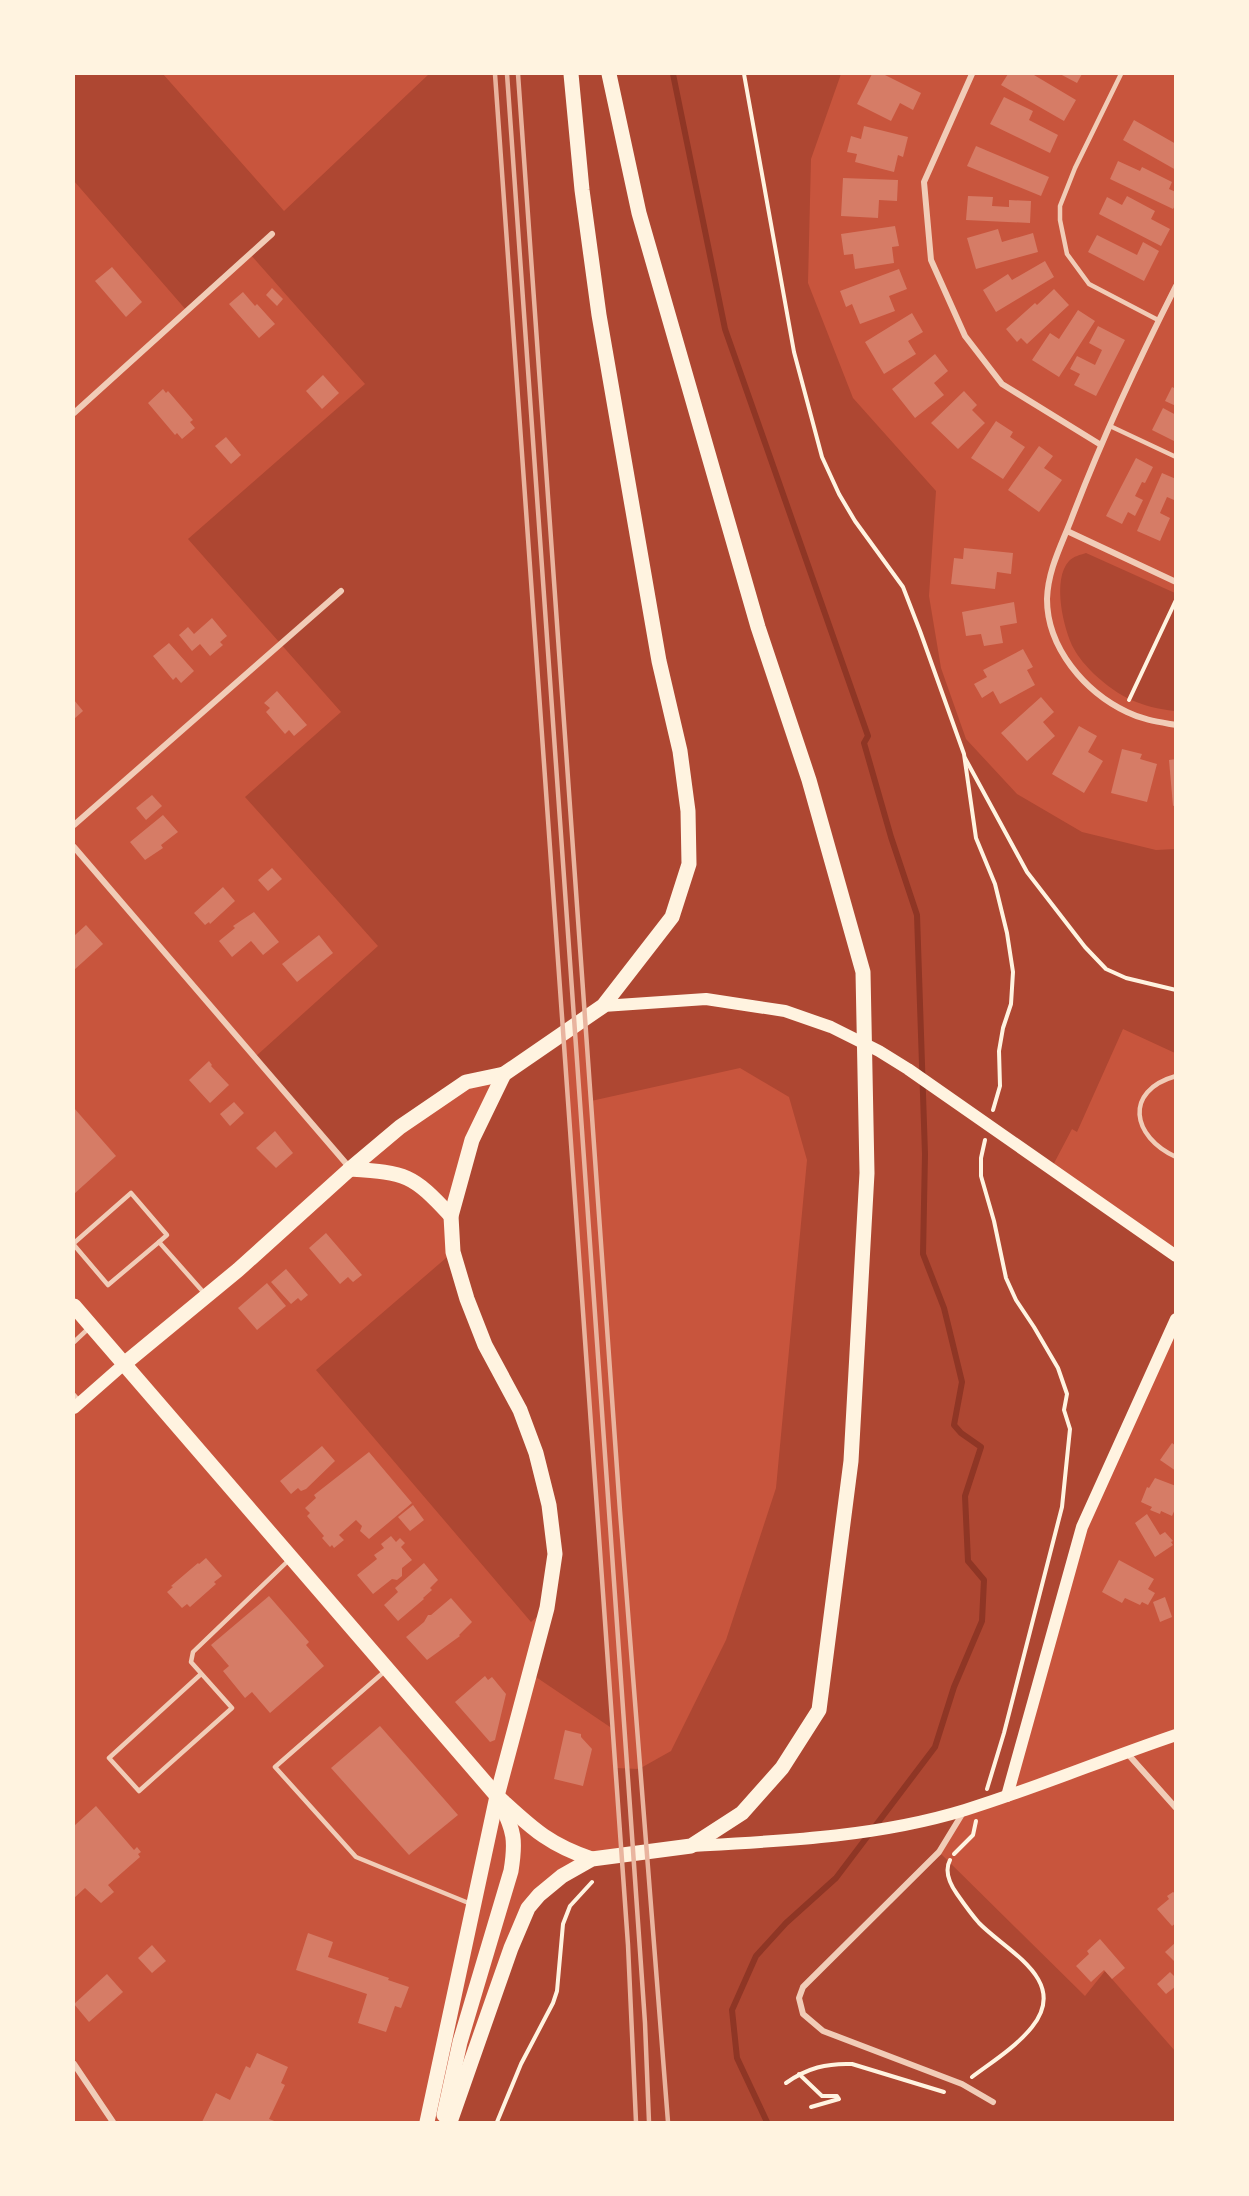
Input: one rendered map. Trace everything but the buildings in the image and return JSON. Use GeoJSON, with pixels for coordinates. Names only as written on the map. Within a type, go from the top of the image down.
{"type":"FeatureCollection","features":[{"type":"Feature","properties":{"kind":"main road"},"geometry":{"type":"LineString","coordinates":[[76,1402],[206,1296],[400,1127],[466,1082],[504,1074],[603,1006],[672,917],[689,864],[688,811],[680,751],[659,661],[599,315],[582,190],[571,74]]}},
{"type":"Feature","properties":{"kind":"main road"},"geometry":{"type":"LineString","coordinates":[[609,74],[639,213],[758,627],[809,780],[863,972],[867,1173],[851,1461],[819,1710],[782,1768],[742,1813],[691,1846]]}},
{"type":"Feature","properties":{"kind":"main road"},"geometry":{"type":"LineString","coordinates":[[603,1006],[706,999],[786,1011],[831,1027],[879,1051],[1176,1256]]}},
{"type":"Feature","properties":{"kind":"main road"},"geometry":{"type":"LineString","coordinates":[[427,2122],[497,1796],[547,1608],[555,1554],[549,1505],[536,1453],[520,1410],[485,1345],[467,1299],[453,1252],[451,1216],[472,1140],[504,1074]]}},
{"type":"Feature","properties":{"kind":"main road"},"geometry":{"type":"LineString","coordinates":[[350,1169],[393,1172],[410,1178],[427,1190],[451,1216]]}},
{"type":"Feature","properties":{"kind":"main road"},"geometry":{"type":"LineString","coordinates":[[74,1306],[497,1796],[542,1836],[566,1851],[592,1859]]}},
{"type":"Feature","properties":{"kind":"main road"},"geometry":{"type":"LineString","coordinates":[[1007,1796],[1082,1527],[1176,1319]]}},
{"type":"Feature","properties":{"kind":"main road"},"geometry":{"type":"LineString","coordinates":[[450,2122],[511,1948],[528,1908],[539,1895],[562,1876],[592,1859],[691,1846],[775,1841],[902,1826],[1007,1796],[1176,1735]]}},
{"type":"Feature","properties":{"kind":"main road"},"geometry":{"type":"LineString","coordinates":[[443,2122],[460,2042],[512,1870],[515,1846],[512,1827],[497,1796]]}},
{"type":"Feature","properties":{"kind":"street"},"geometry":{"type":"LineString","coordinates":[[972,74],[924,182],[931,260],[965,336],[1002,384],[1101,445]]}},
{"type":"Feature","properties":{"kind":"street"},"geometry":{"type":"LineString","coordinates":[[74,413],[272,234]]}},
{"type":"Feature","properties":{"kind":"street"},"geometry":{"type":"LineString","coordinates":[[1176,286],[1101,445],[1052,566],[1047,599],[1052,630],[1063,655],[1081,679],[1103,699],[1128,713],[1151,722],[1176,724]]}},
{"type":"Feature","properties":{"kind":"street"},"geometry":{"type":"LineString","coordinates":[[1067,531],[1176,582]]}},
{"type":"Feature","properties":{"kind":"street"},"geometry":{"type":"LineString","coordinates":[[74,825],[341,591]]}},
{"type":"Feature","properties":{"kind":"street"},"geometry":{"type":"LineString","coordinates":[[74,847],[350,1169]]}},
{"type":"Feature","properties":{"kind":"street"},"geometry":{"type":"LineString","coordinates":[[1126,1752],[1176,1808]]}},
{"type":"Feature","properties":{"kind":"street"},"geometry":{"type":"LineString","coordinates":[[964,1810],[939,1852],[803,1987],[799,1998],[803,2014],[823,2031],[954,2080],[993,2102]]}},
{"type":"Feature","properties":{"kind":"street"},"geometry":{"type":"LineString","coordinates":[[75,2068],[113,2122]]}},
{"type":"Feature","properties":{"kind":"lane"},"geometry":{"type":"LineString","coordinates":[[1121,74],[1075,168],[1060,206],[1060,220],[1067,254],[1089,284],[1158,321]]}},
{"type":"Feature","properties":{"kind":"lane"},"geometry":{"type":"LineString","coordinates":[[1110,426],[1176,457]]}},
{"type":"Feature","properties":{"kind":"lane"},"geometry":{"type":"LineString","coordinates":[[1176,1076],[1150,1089],[1142,1102],[1139,1120],[1146,1136],[1161,1150],[1176,1157]]}},
{"type":"Feature","properties":{"kind":"lane"},"geometry":{"type":"LineString","coordinates":[[131,1194],[167,1235],[159,1242],[108,1285],[74,1244],[131,1194]]}},
{"type":"Feature","properties":{"kind":"lane"},"geometry":{"type":"LineString","coordinates":[[159,1242],[206,1296]]}},
{"type":"Feature","properties":{"kind":"lane"},"geometry":{"type":"LineString","coordinates":[[74,1342],[92,1327]]}},
{"type":"Feature","properties":{"kind":"lane"},"geometry":{"type":"LineString","coordinates":[[201,1674],[109,1758],[139,1791],[232,1708],[191,1662],[193,1652],[292,1558]]}},
{"type":"Feature","properties":{"kind":"lane"},"geometry":{"type":"LineString","coordinates":[[387,1669],[275,1767],[356,1857],[474,1905]]}},
{"type":"Feature","properties":{"kind":"path"},"geometry":{"type":"LineString","coordinates":[[744,74],[794,352],[822,457],[839,494],[855,521],[903,587],[964,754],[1027,872],[1106,969],[1126,978],[1176,990]]}},
{"type":"Feature","properties":{"kind":"path"},"geometry":{"type":"LineString","coordinates":[[1129,700],[1176,600]]}},
{"type":"Feature","properties":{"kind":"path"},"geometry":{"type":"LineString","coordinates":[[964,754],[976,838],[995,884],[1007,933],[1013,972],[1011,1004],[999,1051],[1000,1086],[991,1116]]}},
{"type":"Feature","properties":{"kind":"path"},"geometry":{"type":"LineString","coordinates":[[985,1138],[981,1158],[981,1176],[994,1221],[1006,1278],[1016,1300],[1058,1368],[1067,1394],[1064,1410],[1070,1429],[1062,1506],[993,1768]]}},
{"type":"Feature","properties":{"kind":"path"},"geometry":{"type":"LineString","coordinates":[[970,2078],[1032,2028],[1045,2000],[1039,1980],[1028,1964],[980,1924],[953,1889],[947,1874],[948,1862],[973,1835],[974,1828]]}},
{"type":"Feature","properties":{"kind":"path"},"geometry":{"type":"LineString","coordinates":[[496,2122],[521,2064],[554,2003],[563,1924],[570,1906],[592,1882]]}},
{"type":"Feature","properties":{"kind":"path"},"geometry":{"type":"LineString","coordinates":[[786,2083],[799,2074],[820,2066],[852,2064],[936,2091],[951,2090]]}},
{"type":"Feature","properties":{"kind":"path"},"geometry":{"type":"LineString","coordinates":[[799,2074],[822,2096],[837,2096],[838,2099],[811,2107]]}},
{"type":"Feature","properties":{"kind":"shaded area"},"geometry":{"type":"Polygon","coordinates":[[[74,74],[163,74],[284,211],[429,74],[841,74],[811,159],[808,283],[853,398],[936,491],[929,596],[941,668],[966,739],[1017,794],[1082,832],[1156,850],[1175,849],[1175,1053],[1123,1029],[1077,1132],[1072,1129],[1051,1169],[1175,1256],[1175,1319],[1082,1527],[1007,1796],[964,1811],[939,1852],[1085,1996],[1105,1971],[1175,2051],[1175,2122],[450,2122],[528,1908],[562,1876],[622,1855],[615,1768],[639,1769],[671,1751],[726,1640],[776,1488],[807,1160],[789,1097],[740,1068],[591,1101],[585,1018],[563,1031],[613,1729],[530,1673],[546,1609],[531,1622],[316,1370],[453,1252],[451,1216],[503,1074],[466,1082],[350,1169],[255,1057],[378,946],[245,797],[341,712],[188,539],[365,384],[250,254],[187,311],[74,181],[74,74]]]}},
{"type":"Feature","properties":{"kind":"shaded area"},"geometry":{"type":"Polygon","coordinates":[[[1086,553],[1175,593],[1175,711],[1141,704],[1122,695],[1094,674],[1076,652],[1063,617],[1061,580],[1069,561],[1086,553]]]}},
{"type":"Feature","properties":{"kind":"waterway"},"geometry":{"type":"LineString","coordinates":[[673,74],[725,329],[868,736],[864,743],[891,837],[917,915],[925,1154],[923,1254],[944,1308],[962,1382],[954,1425],[981,1447],[965,1496],[968,1561],[984,1580],[982,1621],[954,1687],[935,1747],[836,1878],[786,1923],[756,1956],[732,2010],[737,2058],[767,2122]]}},
{"type":"Feature","properties":{"kind":"railway"},"geometry":{"type":"LineString","coordinates":[[495,74],[628,1945],[636,2122]]}},
{"type":"Feature","properties":{"kind":"railway"},"geometry":{"type":"LineString","coordinates":[[507,74],[645,2023],[649,2122]]}},
{"type":"Feature","properties":{"kind":"railway"},"geometry":{"type":"LineString","coordinates":[[518,74],[620,1511],[668,2122]]}}]}
